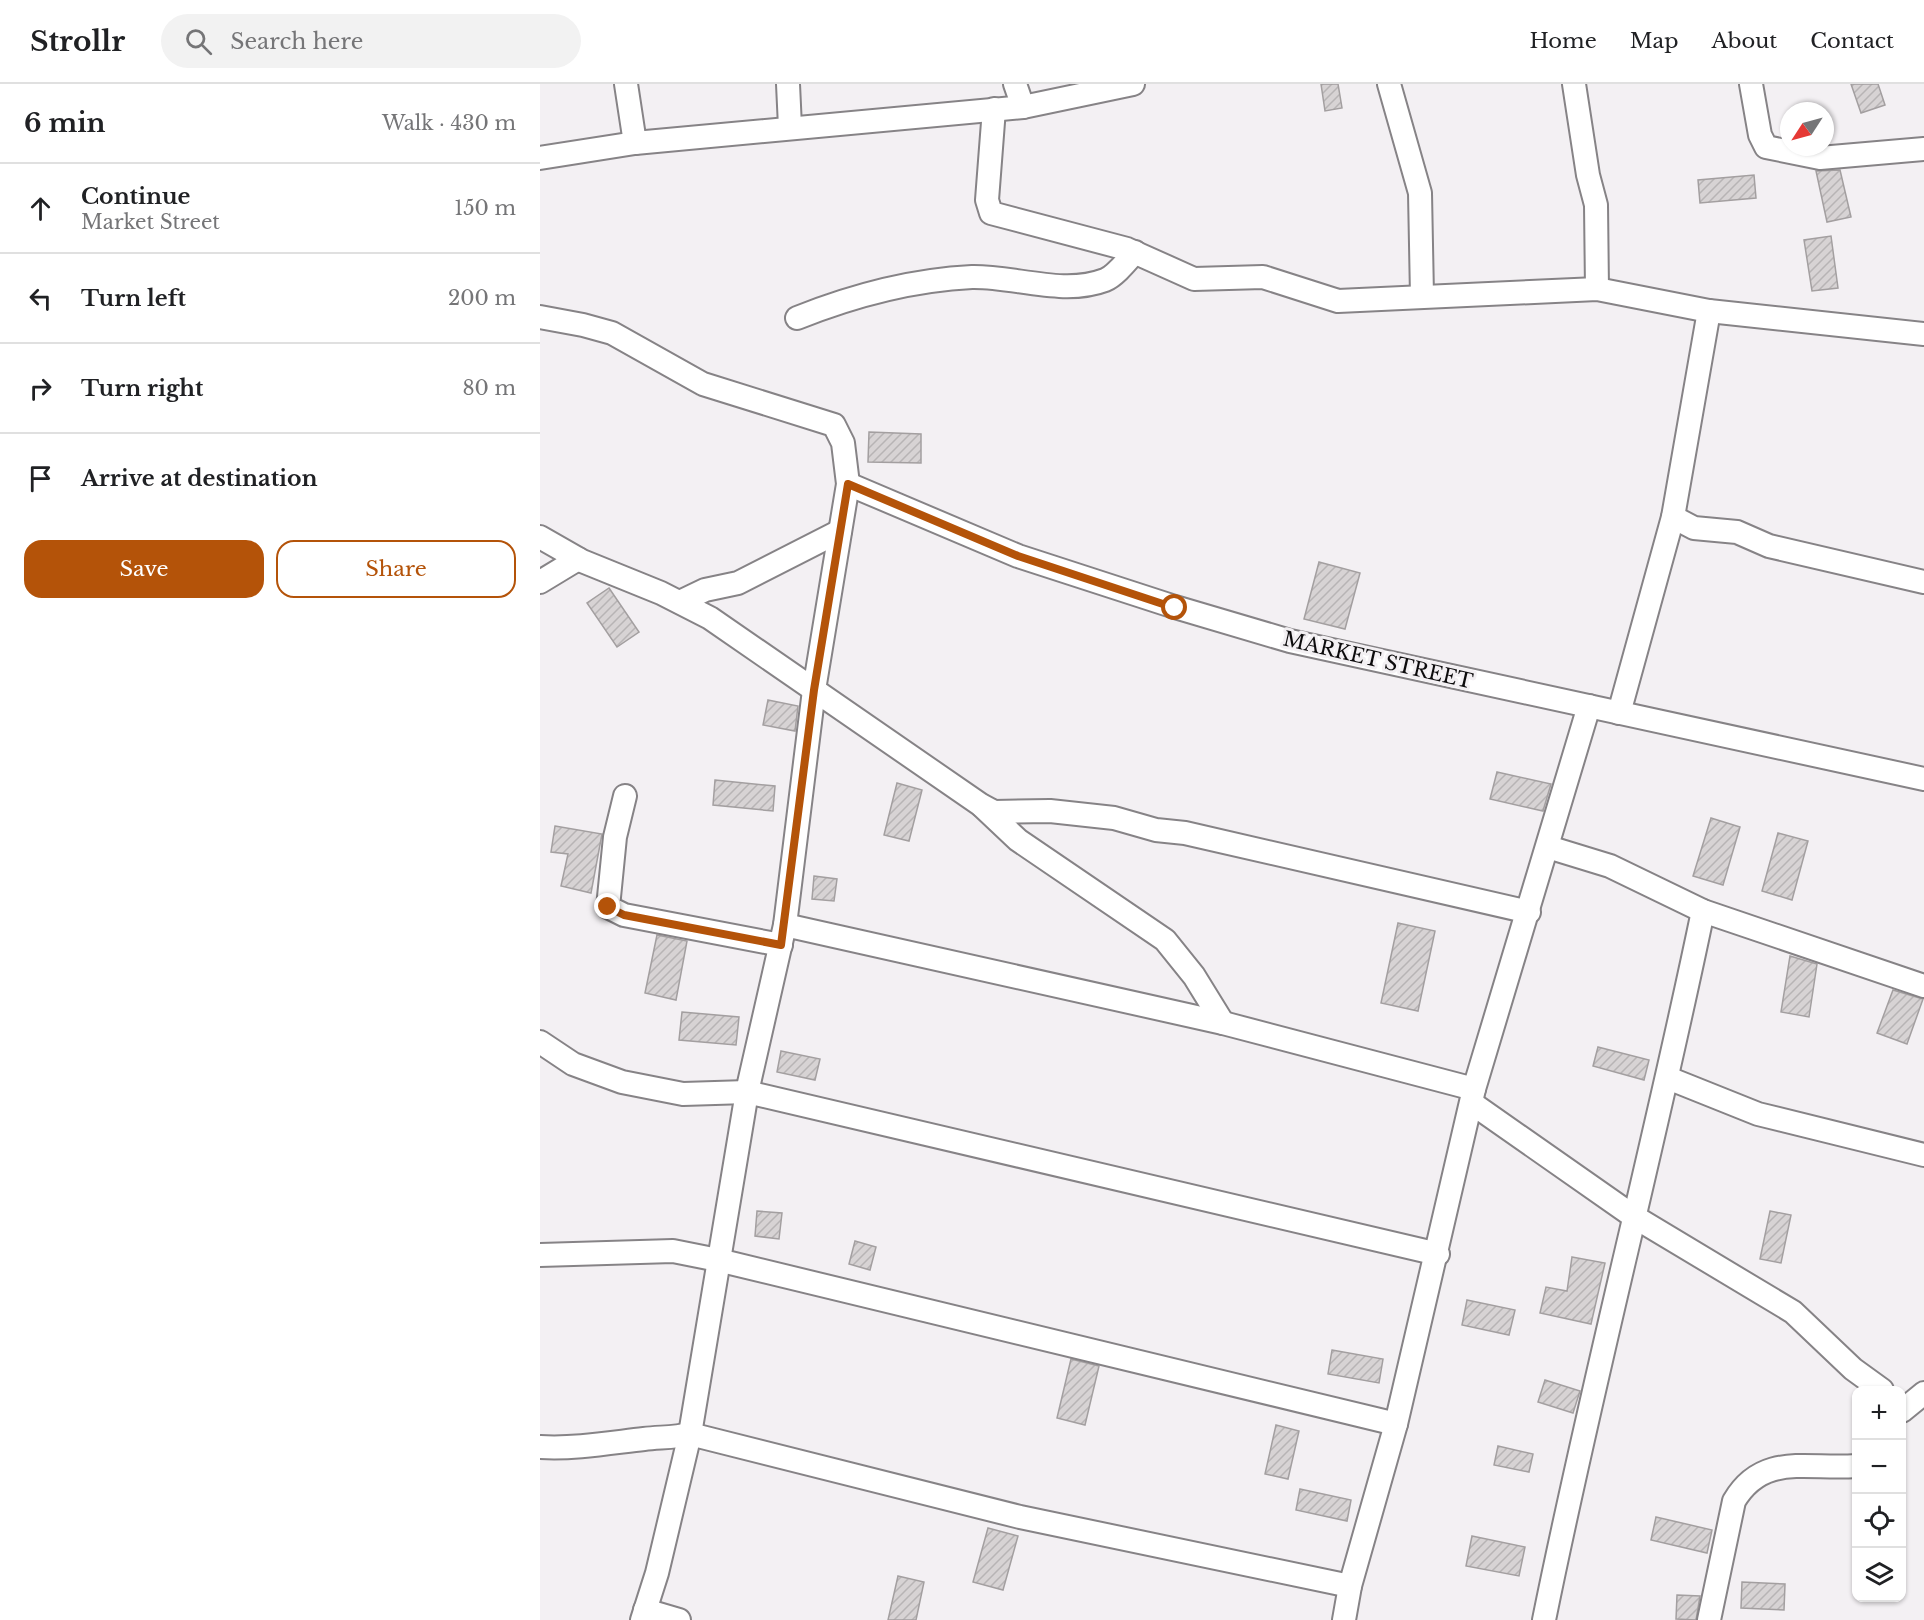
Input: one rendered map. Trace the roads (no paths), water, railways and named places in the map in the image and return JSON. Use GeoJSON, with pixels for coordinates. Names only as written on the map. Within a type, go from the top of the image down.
{"type":"FeatureCollection","features":[{"type":"Feature","properties":{"kind":"street"},"geometry":{"type":"LineString","coordinates":[[626,84],[634,143]]}},
{"type":"Feature","properties":{"kind":"street"},"geometry":{"type":"LineString","coordinates":[[788,84],[790,127]]}},
{"type":"Feature","properties":{"kind":"street"},"geometry":{"type":"LineString","coordinates":[[1015,84],[1023,107]]}},
{"type":"Feature","properties":{"kind":"street"},"geometry":{"type":"LineString","coordinates":[[542,152],[1023,107],[1133,84]]}},
{"type":"Feature","properties":{"kind":"street"},"geometry":{"type":"LineString","coordinates":[[1389,84],[1405,149],[1420,193],[1422,296]]}},
{"type":"Feature","properties":{"kind":"street"},"geometry":{"type":"LineString","coordinates":[[1574,84],[1588,175],[1596,205],[1597,289]]}},
{"type":"Feature","properties":{"kind":"street"},"geometry":{"type":"LineString","coordinates":[[1750,84],[1760,135],[1766,147],[1820,158],[1924,149]]}},
{"type":"Feature","properties":{"kind":"street"},"geometry":{"type":"LineString","coordinates":[[994,109],[987,200],[991,213],[1135,252],[1194,279],[1263,276],[1338,302],[1597,289],[1709,310],[1924,334]]}},
{"type":"Feature","properties":{"kind":"street"},"geometry":{"type":"LineString","coordinates":[[797,318],[837,302],[896,288],[972,277],[1077,286],[1106,280],[1135,252]]}},
{"type":"Feature","properties":{"kind":"street"},"geometry":{"type":"LineString","coordinates":[[1619,713],[1673,517],[1709,310]]}},
{"type":"Feature","properties":{"kind":"street"},"geometry":{"type":"LineString","coordinates":[[540,317],[612,333],[703,384],[834,425],[843,443],[848,484],[814,690],[783,935],[747,1092],[690,1434],[657,1573],[644,1615],[679,1620]]}},
{"type":"Feature","properties":{"kind":"street","name":"MARKET STREET"},"geometry":{"type":"LineString","coordinates":[[848,484],[1018,556],[1175,608],[1290,641],[1924,779]]}},
{"type":"Feature","properties":{"kind":"street"},"geometry":{"type":"LineString","coordinates":[[1673,517],[1694,528],[1737,532],[1769,546],[1924,582]]}},
{"type":"Feature","properties":{"kind":"street"},"geometry":{"type":"LineString","coordinates":[[680,602],[705,590],[738,583],[840,531]]}},
{"type":"Feature","properties":{"kind":"street"},"geometry":{"type":"LineString","coordinates":[[540,537],[578,559],[680,602],[710,618],[994,812],[1050,811],[1114,818],[1156,830],[1185,833],[1528,912]]}},
{"type":"Feature","properties":{"kind":"street"},"geometry":{"type":"LineString","coordinates":[[540,582],[578,559]]}},
{"type":"Feature","properties":{"kind":"street"},"geometry":{"type":"LineString","coordinates":[[1344,1620],[1350,1586],[1396,1424],[1474,1097],[1589,706]]}},
{"type":"Feature","properties":{"kind":"street"},"geometry":{"type":"LineString","coordinates":[[625,796],[615,837],[608,907],[624,915],[783,935],[1223,1023],[1474,1097],[1632,1216],[1793,1312],[1853,1369],[1876,1386]]}},
{"type":"Feature","properties":{"kind":"street"},"geometry":{"type":"LineString","coordinates":[[981,805],[1018,840],[1165,940],[1194,976],[1223,1023]]}},
{"type":"Feature","properties":{"kind":"street"},"geometry":{"type":"LineString","coordinates":[[1548,847],[1610,866],[1703,911],[1924,986]]}},
{"type":"Feature","properties":{"kind":"street"},"geometry":{"type":"LineString","coordinates":[[1544,1620],[1632,1216],[1668,1078],[1703,911]]}},
{"type":"Feature","properties":{"kind":"street"},"geometry":{"type":"LineString","coordinates":[[540,1042],[573,1064],[622,1082],[683,1094],[747,1092],[1438,1254]]}},
{"type":"Feature","properties":{"kind":"street"},"geometry":{"type":"LineString","coordinates":[[1668,1078],[1758,1114],[1924,1155]]}},
{"type":"Feature","properties":{"kind":"street"},"geometry":{"type":"LineString","coordinates":[[540,1256],[673,1251],[1396,1424]]}},
{"type":"Feature","properties":{"kind":"street"},"geometry":{"type":"LineString","coordinates":[[1906,1408],[1924,1393]]}},
{"type":"Feature","properties":{"kind":"street"},"geometry":{"type":"LineString","coordinates":[[540,1447],[564,1448],[647,1438],[670,1439],[690,1434],[1020,1517],[1350,1586]]}},
{"type":"Feature","properties":{"kind":"street"},"geometry":{"type":"LineString","coordinates":[[1709,1620],[1734,1501],[1743,1486],[1757,1474],[1774,1468],[1852,1466]]}}]}
